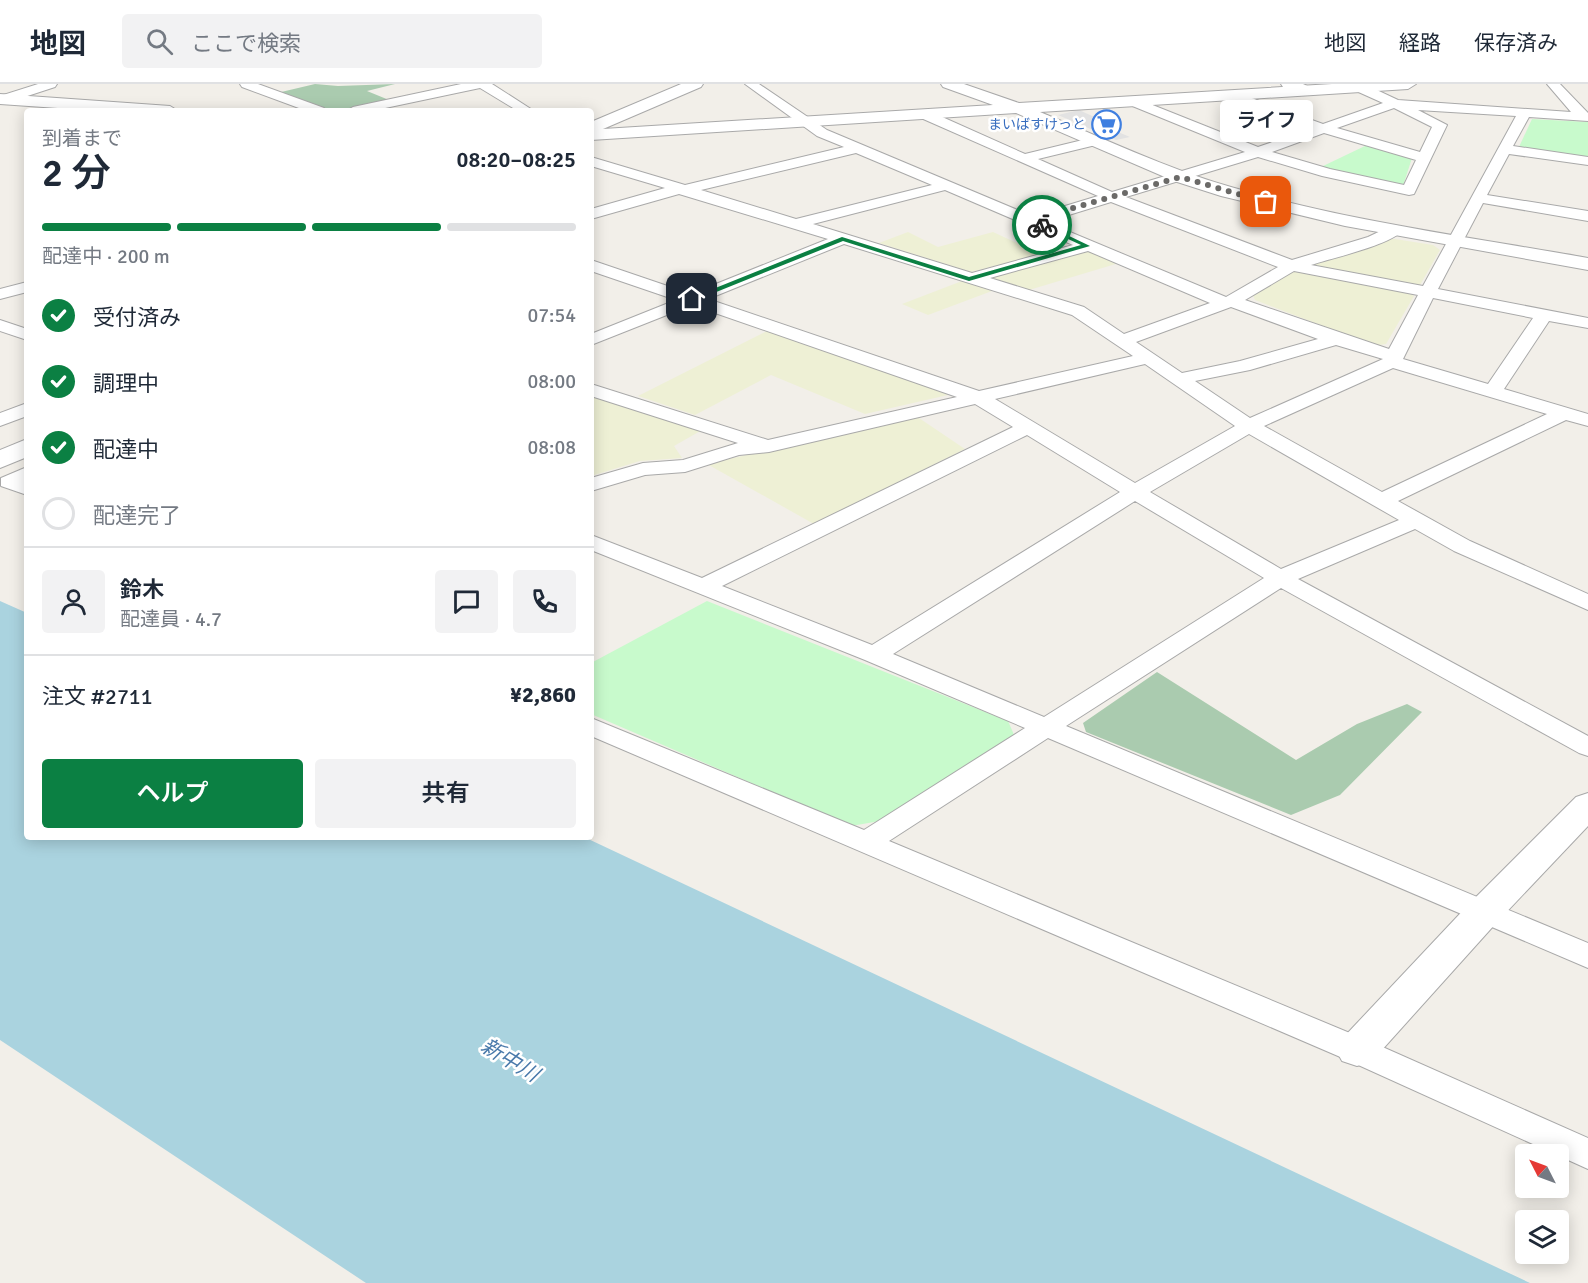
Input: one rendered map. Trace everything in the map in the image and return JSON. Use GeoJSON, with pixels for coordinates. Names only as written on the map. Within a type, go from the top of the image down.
{"type":"FeatureCollection","features":[{"type":"Feature","properties":{"kind":"street"},"geometry":{"type":"LineString","coordinates":[[2,99],[51,84]]}},
{"type":"Feature","properties":{"kind":"street"},"geometry":{"type":"LineString","coordinates":[[246,84],[311,108]]}},
{"type":"Feature","properties":{"kind":"street"},"geometry":{"type":"LineString","coordinates":[[367,108],[481,84],[522,108]]}},
{"type":"Feature","properties":{"kind":"street"},"geometry":{"type":"LineString","coordinates":[[594,127],[695,84]]}},
{"type":"Feature","properties":{"kind":"street"},"geometry":{"type":"LineString","coordinates":[[751,84],[822,133],[944,186],[1032,220],[1087,246],[1228,302],[1394,360],[1588,420]]}},
{"type":"Feature","properties":{"kind":"street"},"geometry":{"type":"LineString","coordinates":[[949,84],[1022,110],[1180,177],[1266,202],[1395,230],[1588,264]]}},
{"type":"Feature","properties":{"kind":"street"},"geometry":{"type":"LineString","coordinates":[[1287,84],[1308,89]]}},
{"type":"Feature","properties":{"kind":"street"},"geometry":{"type":"LineString","coordinates":[[594,135],[1022,110],[1408,84]]}},
{"type":"Feature","properties":{"kind":"street"},"geometry":{"type":"LineString","coordinates":[[1553,84],[1586,117]]}},
{"type":"Feature","properties":{"kind":"street"},"geometry":{"type":"LineString","coordinates":[[1135,102],[1258,152],[1327,173],[1409,191],[1440,125],[1394,104],[1369,86]]}},
{"type":"Feature","properties":{"kind":"street"},"geometry":{"type":"LineString","coordinates":[[1230,95],[1324,129],[1424,158]]}},
{"type":"Feature","properties":{"kind":"street"},"geometry":{"type":"LineString","coordinates":[[2,99],[128,108]]}},
{"type":"Feature","properties":{"kind":"street"},"geometry":{"type":"LineString","coordinates":[[1032,220],[1180,177],[1394,104],[1586,117]]}},
{"type":"Feature","properties":{"kind":"street"},"geometry":{"type":"LineString","coordinates":[[874,655],[1136,491],[1249,426],[1394,360],[1455,240],[1524,113]]}},
{"type":"Feature","properties":{"kind":"street"},"geometry":{"type":"LineString","coordinates":[[926,115],[1112,197],[1291,266],[1588,323]]}},
{"type":"Feature","properties":{"kind":"street"},"geometry":{"type":"LineString","coordinates":[[1025,158],[1095,141]]}},
{"type":"Feature","properties":{"kind":"street"},"geometry":{"type":"LineString","coordinates":[[594,213],[681,189],[858,148]]}},
{"type":"Feature","properties":{"kind":"street"},"geometry":{"type":"LineString","coordinates":[[1505,149],[1588,161]]}},
{"type":"Feature","properties":{"kind":"street"},"geometry":{"type":"LineString","coordinates":[[594,162],[1078,311],[1249,426],[1482,556],[1588,603]]}},
{"type":"Feature","properties":{"kind":"street"},"geometry":{"type":"LineString","coordinates":[[796,224],[944,186]]}},
{"type":"Feature","properties":{"kind":"street"},"geometry":{"type":"LineString","coordinates":[[1478,198],[1588,216]]}},
{"type":"Feature","properties":{"kind":"street"},"geometry":{"type":"LineString","coordinates":[[1124,340],[1228,302],[1291,266],[1374,240],[1395,230]]}},
{"type":"Feature","properties":{"kind":"street"},"geometry":{"type":"LineString","coordinates":[[594,339],[842,239]]}},
{"type":"Feature","properties":{"kind":"street"},"geometry":{"type":"LineString","coordinates":[[969,279],[1087,246]]}},
{"type":"Feature","properties":{"kind":"street"},"geometry":{"type":"LineString","coordinates":[[594,266],[978,397],[1280,578],[1588,747]]}},
{"type":"Feature","properties":{"kind":"street"},"geometry":{"type":"LineString","coordinates":[[0,294],[24,289]]}},
{"type":"Feature","properties":{"kind":"street"},"geometry":{"type":"LineString","coordinates":[[1493,391],[1544,315]]}},
{"type":"Feature","properties":{"kind":"street"},"geometry":{"type":"LineString","coordinates":[[0,325],[24,334]]}},
{"type":"Feature","properties":{"kind":"street"},"geometry":{"type":"LineString","coordinates":[[1179,379],[1243,366],[1336,339]]}},
{"type":"Feature","properties":{"kind":"street"},"geometry":{"type":"LineString","coordinates":[[594,484],[643,469],[685,466],[737,449],[769,446],[1148,358]]}},
{"type":"Feature","properties":{"kind":"street"},"geometry":{"type":"LineString","coordinates":[[594,391],[769,446]]}},
{"type":"Feature","properties":{"kind":"street"},"geometry":{"type":"LineString","coordinates":[[0,420],[24,410]]}},
{"type":"Feature","properties":{"kind":"street"},"geometry":{"type":"LineString","coordinates":[[1381,501],[1565,413]]}},
{"type":"Feature","properties":{"kind":"street"},"geometry":{"type":"LineString","coordinates":[[702,587],[1028,426]]}},
{"type":"Feature","properties":{"kind":"street"},"geometry":{"type":"LineString","coordinates":[[0,459],[24,448]]}},
{"type":"Feature","properties":{"kind":"street"},"geometry":{"type":"LineString","coordinates":[[24,475],[8,482],[24,488]]}},
{"type":"Feature","properties":{"kind":"street"},"geometry":{"type":"LineString","coordinates":[[866,842],[1280,578],[1416,521]]}},
{"type":"Feature","properties":{"kind":"street"},"geometry":{"type":"LineString","coordinates":[[594,543],[874,655],[1588,956]]}},
{"type":"Feature","properties":{"kind":"street"},"geometry":{"type":"LineString","coordinates":[[594,727],[1357,1050],[1588,1154]]}},
{"type":"Feature","properties":{"kind":"street"},"geometry":{"type":"LineString","coordinates":[[1357,1050],[1484,912],[1588,805]]}},
{"type":"Feature","properties":{"kind":"green space"},"geometry":{"type":"Polygon","coordinates":[[[315,84],[338,86],[395,84],[367,91],[389,100],[355,108],[318,108],[277,93],[315,84]]]}},
{"type":"Feature","properties":{"kind":"green space"},"geometry":{"type":"Polygon","coordinates":[[[1532,119],[1588,122],[1588,159],[1518,149],[1532,119]]]}},
{"type":"Feature","properties":{"kind":"green space"},"geometry":{"type":"Polygon","coordinates":[[[1367,145],[1412,158],[1403,186],[1321,167],[1367,145]]]}},
{"type":"Feature","properties":{"kind":"green space"},"geometry":{"type":"Polygon","coordinates":[[[908,232],[938,247],[993,232],[1041,254],[971,272],[879,243],[908,232]]]}},
{"type":"Feature","properties":{"kind":"green space"},"geometry":{"type":"Polygon","coordinates":[[[1385,239],[1433,245],[1440,250],[1420,285],[1312,266],[1310,262],[1385,239]]]}},
{"type":"Feature","properties":{"kind":"green space"},"geometry":{"type":"Polygon","coordinates":[[[1080,251],[1091,251],[1119,263],[1029,290],[994,279],[994,276],[1080,251]]]}},
{"type":"Feature","properties":{"kind":"green space"},"geometry":{"type":"Polygon","coordinates":[[[1300,271],[1408,292],[1414,296],[1386,344],[1379,345],[1354,338],[1255,300],[1252,293],[1288,272],[1300,271]]]}},
{"type":"Feature","properties":{"kind":"green space"},"geometry":{"type":"Polygon","coordinates":[[[962,281],[992,291],[928,315],[902,304],[962,281]]]}},
{"type":"Feature","properties":{"kind":"green space"},"geometry":{"type":"Polygon","coordinates":[[[769,330],[948,393],[948,395],[865,414],[771,375],[695,415],[638,396],[769,330]]]}},
{"type":"Feature","properties":{"kind":"green space"},"geometry":{"type":"Polygon","coordinates":[[[594,397],[702,430],[674,446],[682,458],[640,461],[594,475],[594,397]]]}},
{"type":"Feature","properties":{"kind":"green space"},"geometry":{"type":"Polygon","coordinates":[[[916,416],[965,449],[814,524],[707,464],[916,416]]]}},
{"type":"Feature","properties":{"kind":"green space"},"geometry":{"type":"Polygon","coordinates":[[[707,601],[1008,721],[1015,737],[880,821],[851,826],[594,715],[594,661],[707,601]]]}},
{"type":"Feature","properties":{"kind":"green space"},"geometry":{"type":"Polygon","coordinates":[[[1157,672],[1296,760],[1357,724],[1407,704],[1422,712],[1340,795],[1291,815],[1086,732],[1083,723],[1157,672]]]}},
{"type":"Feature","properties":{"kind":"shaded area"},"geometry":{"type":"Polygon","coordinates":[[[1079,110],[1101,120],[1094,122],[1130,137],[1116,140],[1058,115],[1079,110]]]}},
{"type":"Feature","properties":{"kind":"water","name":"新中川"},"geometry":{"type":"Polygon","coordinates":[[[0,601],[24,612],[24,840],[590,840],[1530,1283],[366,1283],[0,1040],[0,601]]]}},
{"type":"Feature","properties":{"kind":"way so far"},"geometry":{"type":"LineString","coordinates":[[1042,225],[1032,220],[1180,177],[1266,202]]}},
{"type":"Feature","properties":{"kind":"place","name":"まいばすけっと"},"geometry":{"type":"Point","coordinates":[1107,124]}},
{"type":"Feature","properties":{"kind":"place","name":"ライフ"},"geometry":{"type":"Point","coordinates":[1266,202]}},
{"type":"Feature","properties":{"kind":"route"},"geometry":{"type":"LineString","coordinates":[[692,299],[842,239],[969,279],[1087,246],[1042,225]]}}]}
